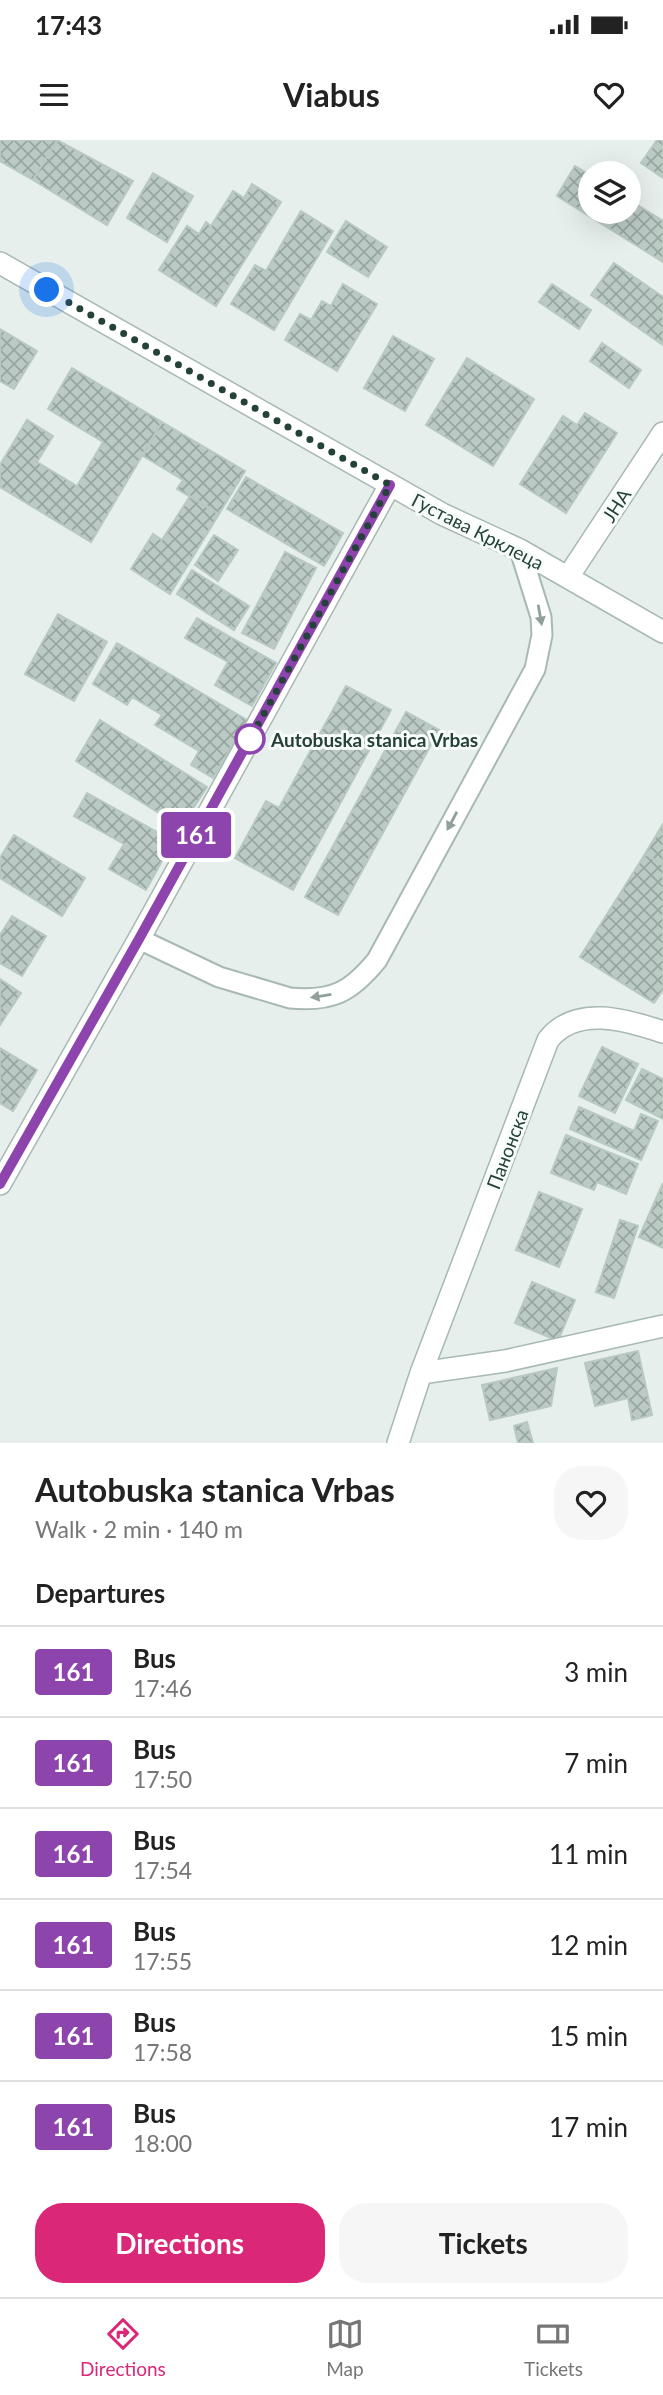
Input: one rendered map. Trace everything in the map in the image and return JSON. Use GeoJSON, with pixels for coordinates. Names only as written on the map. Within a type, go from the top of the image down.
{"type":"FeatureCollection","features":[{"type":"Feature","properties":{"kind":"street","name":"Густава Крклеца"},"geometry":{"type":"LineString","coordinates":[[0,263],[442,514],[520,550],[663,632]]}},
{"type":"Feature","properties":{"kind":"street","name":"ЈНА"},"geometry":{"type":"LineString","coordinates":[[568,577],[663,433]]}},
{"type":"Feature","properties":{"kind":"street"},"geometry":{"type":"LineString","coordinates":[[0,1184],[390,485]]}},
{"type":"Feature","properties":{"kind":"street","name":"Панонска"},"geometry":{"type":"LineString","coordinates":[[398,1443],[421,1373],[548,1040],[556,1030],[583,1019],[625,1020],[663,1032]]}},
{"type":"Feature","properties":{"kind":"street"},"geometry":{"type":"LineString","coordinates":[[421,1373],[505,1362],[663,1326]]}},
{"type":"Feature","properties":{"kind":"lane"},"geometry":{"type":"LineString","coordinates":[[139,939],[219,977],[290,998],[302,999],[340,993],[363,977],[377,960],[535,668],[542,635],[541,617],[520,550]]}},
{"type":"Feature","properties":{"kind":"building"},"geometry":{"type":"Polygon","coordinates":[[[0,140],[57,140],[33,180],[0,161],[0,140]]]}},
{"type":"Feature","properties":{"kind":"building"},"geometry":{"type":"Polygon","coordinates":[[[57,140],[133,181],[107,225],[33,180],[57,140]]]}},
{"type":"Feature","properties":{"kind":"building"},"geometry":{"type":"Polygon","coordinates":[[[657,140],[663,140],[663,178],[641,163],[657,140]]]}},
{"type":"Feature","properties":{"kind":"building"},"geometry":{"type":"Polygon","coordinates":[[[575,166],[578,168],[578,209],[557,196],[575,166]]]}},
{"type":"Feature","properties":{"kind":"building"},"geometry":{"type":"Polygon","coordinates":[[[153,173],[193,196],[167,242],[127,218],[153,173]]]}},
{"type":"Feature","properties":{"kind":"building"},"geometry":{"type":"Polygon","coordinates":[[[252,184],[281,202],[216,306],[159,270],[187,226],[199,234],[206,222],[211,226],[233,191],[244,198],[252,184]]]}},
{"type":"Feature","properties":{"kind":"building"},"geometry":{"type":"Polygon","coordinates":[[[641,207],[663,221],[663,262],[602,224],[641,224],[641,207]]]}},
{"type":"Feature","properties":{"kind":"building"},"geometry":{"type":"Polygon","coordinates":[[[301,211],[333,231],[274,330],[231,304],[255,265],[266,271],[301,211]]]}},
{"type":"Feature","properties":{"kind":"building"},"geometry":{"type":"Polygon","coordinates":[[[346,221],[387,247],[368,277],[327,252],[346,221]]]}},
{"type":"Feature","properties":{"kind":"building"},"geometry":{"type":"Polygon","coordinates":[[[614,263],[663,297],[663,345],[591,295],[614,263]]]}},
{"type":"Feature","properties":{"kind":"building"},"geometry":{"type":"Polygon","coordinates":[[[343,284],[377,304],[337,371],[285,340],[300,314],[311,320],[322,301],[331,306],[343,284]]]}},
{"type":"Feature","properties":{"kind":"building"},"geometry":{"type":"Polygon","coordinates":[[[552,284],[591,310],[579,329],[539,302],[552,284]]]}},
{"type":"Feature","properties":{"kind":"building"},"geometry":{"type":"Polygon","coordinates":[[[0,329],[37,351],[14,389],[0,381],[0,329]]]}},
{"type":"Feature","properties":{"kind":"building"},"geometry":{"type":"Polygon","coordinates":[[[393,336],[434,359],[405,411],[364,388],[393,336]]]}},
{"type":"Feature","properties":{"kind":"building"},"geometry":{"type":"Polygon","coordinates":[[[602,343],[641,370],[629,388],[590,361],[602,343]]]}},
{"type":"Feature","properties":{"kind":"building"},"geometry":{"type":"Polygon","coordinates":[[[467,358],[534,399],[493,466],[426,425],[467,358]]]}},
{"type":"Feature","properties":{"kind":"building"},"geometry":{"type":"Polygon","coordinates":[[[72,368],[162,422],[91,542],[0,487],[0,465],[27,420],[53,436],[37,462],[77,486],[103,442],[48,409],[72,368]]]}},
{"type":"Feature","properties":{"kind":"building"},"geometry":{"type":"Polygon","coordinates":[[[585,413],[617,433],[566,513],[520,484],[563,416],[577,425],[585,413]]]}},
{"type":"Feature","properties":{"kind":"building"},"geometry":{"type":"Polygon","coordinates":[[[162,422],[245,471],[219,514],[177,489],[183,480],[143,456],[162,422]]]}},
{"type":"Feature","properties":{"kind":"building"},"geometry":{"type":"Polygon","coordinates":[[[246,477],[343,533],[324,566],[227,509],[246,477]]]}},
{"type":"Feature","properties":{"kind":"building"},"geometry":{"type":"Polygon","coordinates":[[[190,496],[219,514],[170,594],[131,569],[153,534],[162,540],[190,496]]]}},
{"type":"Feature","properties":{"kind":"building"},"geometry":{"type":"Polygon","coordinates":[[[214,535],[238,550],[218,581],[195,565],[214,535]]]}},
{"type":"Feature","properties":{"kind":"building"},"geometry":{"type":"Polygon","coordinates":[[[285,552],[316,568],[274,649],[242,633],[285,552]]]}},
{"type":"Feature","properties":{"kind":"building"},"geometry":{"type":"Polygon","coordinates":[[[192,570],[249,606],[234,630],[177,594],[192,570]]]}},
{"type":"Feature","properties":{"kind":"building"},"geometry":{"type":"Polygon","coordinates":[[[58,614],[107,642],[74,701],[25,674],[58,614]]]}},
{"type":"Feature","properties":{"kind":"building"},"geometry":{"type":"Polygon","coordinates":[[[197,618],[276,663],[252,706],[215,685],[228,662],[185,638],[197,618]]]}},
{"type":"Feature","properties":{"kind":"building"},"geometry":{"type":"Polygon","coordinates":[[[117,643],[247,720],[213,778],[191,765],[199,751],[155,725],[162,715],[132,697],[127,705],[93,684],[117,643]]]}},
{"type":"Feature","properties":{"kind":"building","name":"Autobuska stanica Vrbas"},"geometry":{"type":"Polygon","coordinates":[[[346,686],[391,710],[293,890],[235,858],[266,801],[279,808],[346,686]]]}},
{"type":"Feature","properties":{"kind":"building"},"geometry":{"type":"Polygon","coordinates":[[[406,712],[439,730],[338,915],[305,897],[406,712]]]}},
{"type":"Feature","properties":{"kind":"building"},"geometry":{"type":"Polygon","coordinates":[[[100,720],[207,787],[181,827],[76,761],[100,720]]]}},
{"type":"Feature","properties":{"kind":"building"},"geometry":{"type":"Polygon","coordinates":[[[87,793],[173,841],[146,890],[109,869],[124,844],[74,816],[87,793]]]}},
{"type":"Feature","properties":{"kind":"building"},"geometry":{"type":"Polygon","coordinates":[[[663,824],[663,865],[645,854],[663,824]]]}},
{"type":"Feature","properties":{"kind":"building"},"geometry":{"type":"Polygon","coordinates":[[[14,835],[85,878],[62,916],[0,878],[0,858],[14,835]]]}},
{"type":"Feature","properties":{"kind":"building"},"geometry":{"type":"Polygon","coordinates":[[[645,854],[663,865],[663,990],[654,1003],[580,957],[645,854]]]}},
{"type":"Feature","properties":{"kind":"building"},"geometry":{"type":"Polygon","coordinates":[[[12,916],[46,936],[22,976],[0,963],[0,935],[12,916]]]}},
{"type":"Feature","properties":{"kind":"building"},"geometry":{"type":"Polygon","coordinates":[[[0,979],[21,993],[0,1025],[0,979]]]}},
{"type":"Feature","properties":{"kind":"building"},"geometry":{"type":"Polygon","coordinates":[[[602,1047],[638,1064],[615,1113],[579,1096],[602,1047]]]}},
{"type":"Feature","properties":{"kind":"building"},"geometry":{"type":"Polygon","coordinates":[[[0,1048],[37,1070],[13,1111],[0,1103],[0,1048]]]}},
{"type":"Feature","properties":{"kind":"building"},"geometry":{"type":"Polygon","coordinates":[[[642,1069],[663,1079],[663,1119],[626,1100],[642,1069]]]}},
{"type":"Feature","properties":{"kind":"building"},"geometry":{"type":"Polygon","coordinates":[[[579,1107],[634,1131],[641,1114],[658,1121],[641,1160],[570,1129],[579,1107]]]}},
{"type":"Feature","properties":{"kind":"building"},"geometry":{"type":"Polygon","coordinates":[[[566,1135],[638,1164],[626,1194],[597,1182],[594,1190],[551,1173],[566,1135]]]}},
{"type":"Feature","properties":{"kind":"building"},"geometry":{"type":"Polygon","coordinates":[[[663,1183],[663,1248],[639,1237],[663,1183]]]}},
{"type":"Feature","properties":{"kind":"building"},"geometry":{"type":"Polygon","coordinates":[[[539,1192],[582,1209],[559,1267],[516,1250],[539,1192]]]}},
{"type":"Feature","properties":{"kind":"building"},"geometry":{"type":"Polygon","coordinates":[[[620,1220],[638,1226],[614,1298],[596,1292],[620,1220]]]}},
{"type":"Feature","properties":{"kind":"building"},"geometry":{"type":"Polygon","coordinates":[[[532,1282],[575,1300],[558,1341],[515,1323],[532,1282]]]}},
{"type":"Feature","properties":{"kind":"building"},"geometry":{"type":"Polygon","coordinates":[[[638,1351],[652,1415],[632,1420],[628,1398],[595,1406],[585,1363],[638,1351]]]}},
{"type":"Feature","properties":{"kind":"building"},"geometry":{"type":"Polygon","coordinates":[[[557,1368],[551,1406],[490,1420],[482,1385],[557,1368]]]}},
{"type":"Feature","properties":{"kind":"building"},"geometry":{"type":"Polygon","coordinates":[[[527,1422],[533,1443],[518,1443],[514,1426],[527,1422]]]}},
{"type":"Feature","properties":{"kind":"bus line","name":"161"},"geometry":{"type":"LineString","coordinates":[[0,1184],[390,485]]}},
{"type":"Feature","properties":{"kind":"place","name":"Autobuska stanica Vrbas"},"geometry":{"type":"Point","coordinates":[250,739]}},
{"type":"Feature","properties":{"kind":"route"},"geometry":{"type":"LineString","coordinates":[[47,290],[390,485],[250,739]]}}]}
